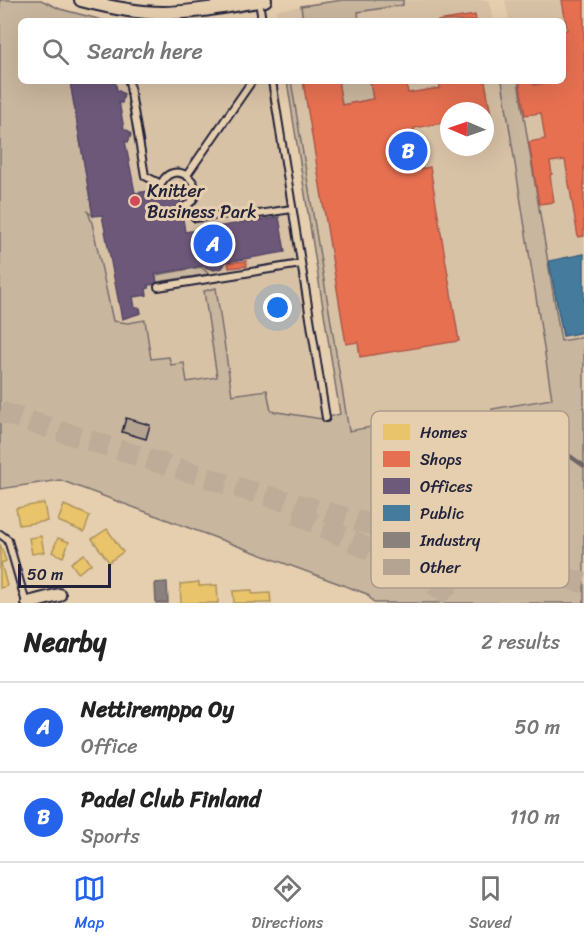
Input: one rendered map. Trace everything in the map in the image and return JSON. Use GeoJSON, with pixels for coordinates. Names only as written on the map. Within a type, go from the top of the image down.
{"type":"FeatureCollection","features":[{"type":"Feature","properties":{"kind":"street"},"geometry":{"type":"LineString","coordinates":[[81,0],[115,8],[165,13],[218,9],[262,0]]}},
{"type":"Feature","properties":{"kind":"street"},"geometry":{"type":"LineString","coordinates":[[27,603],[41,601],[59,594]]}},
{"type":"Feature","properties":{"kind":"lane"},"geometry":{"type":"LineString","coordinates":[[262,0],[262,18]]}},
{"type":"Feature","properties":{"kind":"lane"},"geometry":{"type":"LineString","coordinates":[[130,84],[145,176],[160,187],[167,176],[172,173],[187,175],[194,184],[195,195],[193,200],[183,208],[196,218],[228,214],[239,217],[292,209]]}},
{"type":"Feature","properties":{"kind":"lane"},"geometry":{"type":"LineString","coordinates":[[187,175],[250,84]]}},
{"type":"Feature","properties":{"kind":"lane"},"geometry":{"type":"LineString","coordinates":[[272,84],[326,418]]}},
{"type":"Feature","properties":{"kind":"lane"},"geometry":{"type":"LineString","coordinates":[[158,287],[301,264]]}},
{"type":"Feature","properties":{"kind":"lane"},"geometry":{"type":"LineString","coordinates":[[0,534],[8,540],[27,603]]}},
{"type":"Feature","properties":{"kind":"shaded area"},"geometry":{"type":"Polygon","coordinates":[[[0,0],[41,0],[60,9],[94,18],[18,18],[18,84],[71,84],[93,216],[88,212],[113,321],[128,323],[145,320],[151,359],[169,357],[171,365],[184,363],[187,382],[217,377],[204,291],[216,288],[232,395],[267,390],[271,411],[322,419],[340,414],[287,84],[291,84],[349,431],[371,427],[371,588],[569,588],[569,411],[492,411],[492,409],[552,399],[502,84],[518,84],[561,341],[584,337],[584,603],[374,603],[367,594],[60,480],[0,489],[0,0]]]}},
{"type":"Feature","properties":{"kind":"shaded area"},"geometry":{"type":"Polygon","coordinates":[[[343,0],[489,0],[492,18],[277,18],[276,10],[343,0]]]}},
{"type":"Feature","properties":{"kind":"shaded area"},"geometry":{"type":"Polygon","coordinates":[[[343,0],[403,0],[403,5],[358,12],[359,18],[303,18],[301,6],[343,0]]]}},
{"type":"Feature","properties":{"kind":"shaded area"},"geometry":{"type":"Polygon","coordinates":[[[505,0],[584,0],[584,337],[561,341],[518,84],[566,84],[566,18],[508,18],[505,0]]]}},
{"type":"Feature","properties":{"kind":"shaded area"},"geometry":{"type":"Polygon","coordinates":[[[55,84],[276,84],[331,417],[322,419],[270,411],[267,390],[232,395],[216,288],[204,292],[217,377],[187,382],[170,365],[169,357],[150,359],[128,323],[113,321],[92,223],[69,166],[55,84]]]}},
{"type":"Feature","properties":{"kind":"shaded area"},"geometry":{"type":"Polygon","coordinates":[[[289,84],[502,84],[553,399],[537,411],[371,411],[371,427],[349,431],[289,84]]]}},
{"type":"Feature","properties":{"kind":"shaded area"},"geometry":{"type":"Polygon","coordinates":[[[338,84],[370,84],[373,99],[342,105],[338,84]]]}},
{"type":"Feature","properties":{"kind":"shaded area"},"geometry":{"type":"Polygon","coordinates":[[[201,267],[209,274],[157,282],[156,275],[201,267]]]}},
{"type":"Feature","properties":{"kind":"building: Homes"},"geometry":{"type":"Polygon","coordinates":[[[44,503],[47,521],[19,525],[16,508],[44,503]]]}},
{"type":"Feature","properties":{"kind":"building: Homes"},"geometry":{"type":"Polygon","coordinates":[[[64,505],[90,516],[84,532],[58,521],[64,505]]]}},
{"type":"Feature","properties":{"kind":"building: Homes"},"geometry":{"type":"Polygon","coordinates":[[[107,529],[123,552],[109,562],[92,539],[107,529]]]}},
{"type":"Feature","properties":{"kind":"building: Homes"},"geometry":{"type":"Polygon","coordinates":[[[41,536],[44,552],[32,554],[29,538],[41,536]]]}},
{"type":"Feature","properties":{"kind":"building: Homes"},"geometry":{"type":"Polygon","coordinates":[[[58,538],[69,542],[63,557],[52,552],[58,538]]]}},
{"type":"Feature","properties":{"kind":"building: Homes"},"geometry":{"type":"Polygon","coordinates":[[[0,544],[6,561],[1,563],[7,586],[0,588],[0,544]]]}},
{"type":"Feature","properties":{"kind":"building: Homes"},"geometry":{"type":"Polygon","coordinates":[[[84,554],[91,564],[78,573],[71,563],[84,554]]]}},
{"type":"Feature","properties":{"kind":"building: Homes"},"geometry":{"type":"Polygon","coordinates":[[[199,582],[199,586],[217,585],[218,603],[181,603],[180,584],[199,582]]]}},
{"type":"Feature","properties":{"kind":"building: Homes"},"geometry":{"type":"Polygon","coordinates":[[[252,590],[252,594],[270,593],[271,603],[234,603],[233,591],[252,590]]]}},
{"type":"Feature","properties":{"kind":"building: Shops"},"geometry":{"type":"Polygon","coordinates":[[[562,0],[584,0],[584,236],[578,237],[565,160],[550,162],[554,202],[539,204],[529,142],[545,139],[541,113],[525,115],[520,84],[566,84],[567,30],[562,0]]]}},
{"type":"Feature","properties":{"kind":"building: Shops"},"geometry":{"type":"Polygon","coordinates":[[[475,15],[476,18],[456,18],[475,15]]]}},
{"type":"Feature","properties":{"kind":"building: Shops"},"geometry":{"type":"Polygon","coordinates":[[[303,84],[338,84],[342,105],[373,99],[370,84],[406,84],[408,93],[440,88],[439,84],[486,84],[489,102],[440,102],[440,124],[414,128],[420,169],[430,167],[459,341],[360,357],[358,342],[346,344],[303,84]]]}},
{"type":"Feature","properties":{"kind":"building: Shops"},"geometry":{"type":"Polygon","coordinates":[[[246,261],[247,266],[229,268],[228,263],[246,261]]]}},
{"type":"Feature","properties":{"kind":"building: Offices","name":"Knitter Business Park"},"geometry":{"type":"Polygon","coordinates":[[[71,84],[116,84],[117,90],[124,94],[122,103],[119,102],[124,129],[131,135],[128,142],[125,141],[135,193],[178,187],[185,232],[279,217],[285,252],[226,262],[222,268],[214,270],[202,266],[155,274],[157,284],[148,285],[147,295],[133,297],[135,308],[140,308],[141,313],[122,319],[102,215],[93,216],[71,84]]]}},
{"type":"Feature","properties":{"kind":"building: Public"},"geometry":{"type":"Polygon","coordinates":[[[584,254],[584,332],[563,336],[549,261],[584,254]]]}},
{"type":"Feature","properties":{"kind":"building: Industry"},"geometry":{"type":"Polygon","coordinates":[[[167,582],[168,603],[156,603],[155,583],[167,582]]]}},
{"type":"Feature","properties":{"kind":"building: Other"},"geometry":{"type":"Polygon","coordinates":[[[126,418],[150,425],[146,439],[122,432],[126,418]]]}},
{"type":"Feature","properties":{"kind":"waterway"},"geometry":{"type":"LineString","coordinates":[[569,455],[584,466]]}},
{"type":"Feature","properties":{"kind":"tunnel"},"geometry":{"type":"LineString","coordinates":[[0,412],[246,490],[371,524]]}},
{"type":"Feature","properties":{"kind":"tunnel"},"geometry":{"type":"LineString","coordinates":[[296,514],[371,550]]}},
{"type":"Feature","properties":{"kind":"tunnel"},"geometry":{"type":"LineString","coordinates":[[569,579],[584,583]]}},
{"type":"Feature","properties":{"kind":"tunnel"},"geometry":{"type":"LineString","coordinates":[[439,588],[454,603]]}},
{"type":"Feature","properties":{"kind":"place","name":"Padel Club Finland"},"geometry":{"type":"Point","coordinates":[408,151]}},
{"type":"Feature","properties":{"kind":"place","name":"Knitter Business Park"},"geometry":{"type":"Point","coordinates":[135,201]}},
{"type":"Feature","properties":{"kind":"place","name":"Nettiremppa Oy"},"geometry":{"type":"Point","coordinates":[213,244]}}]}
